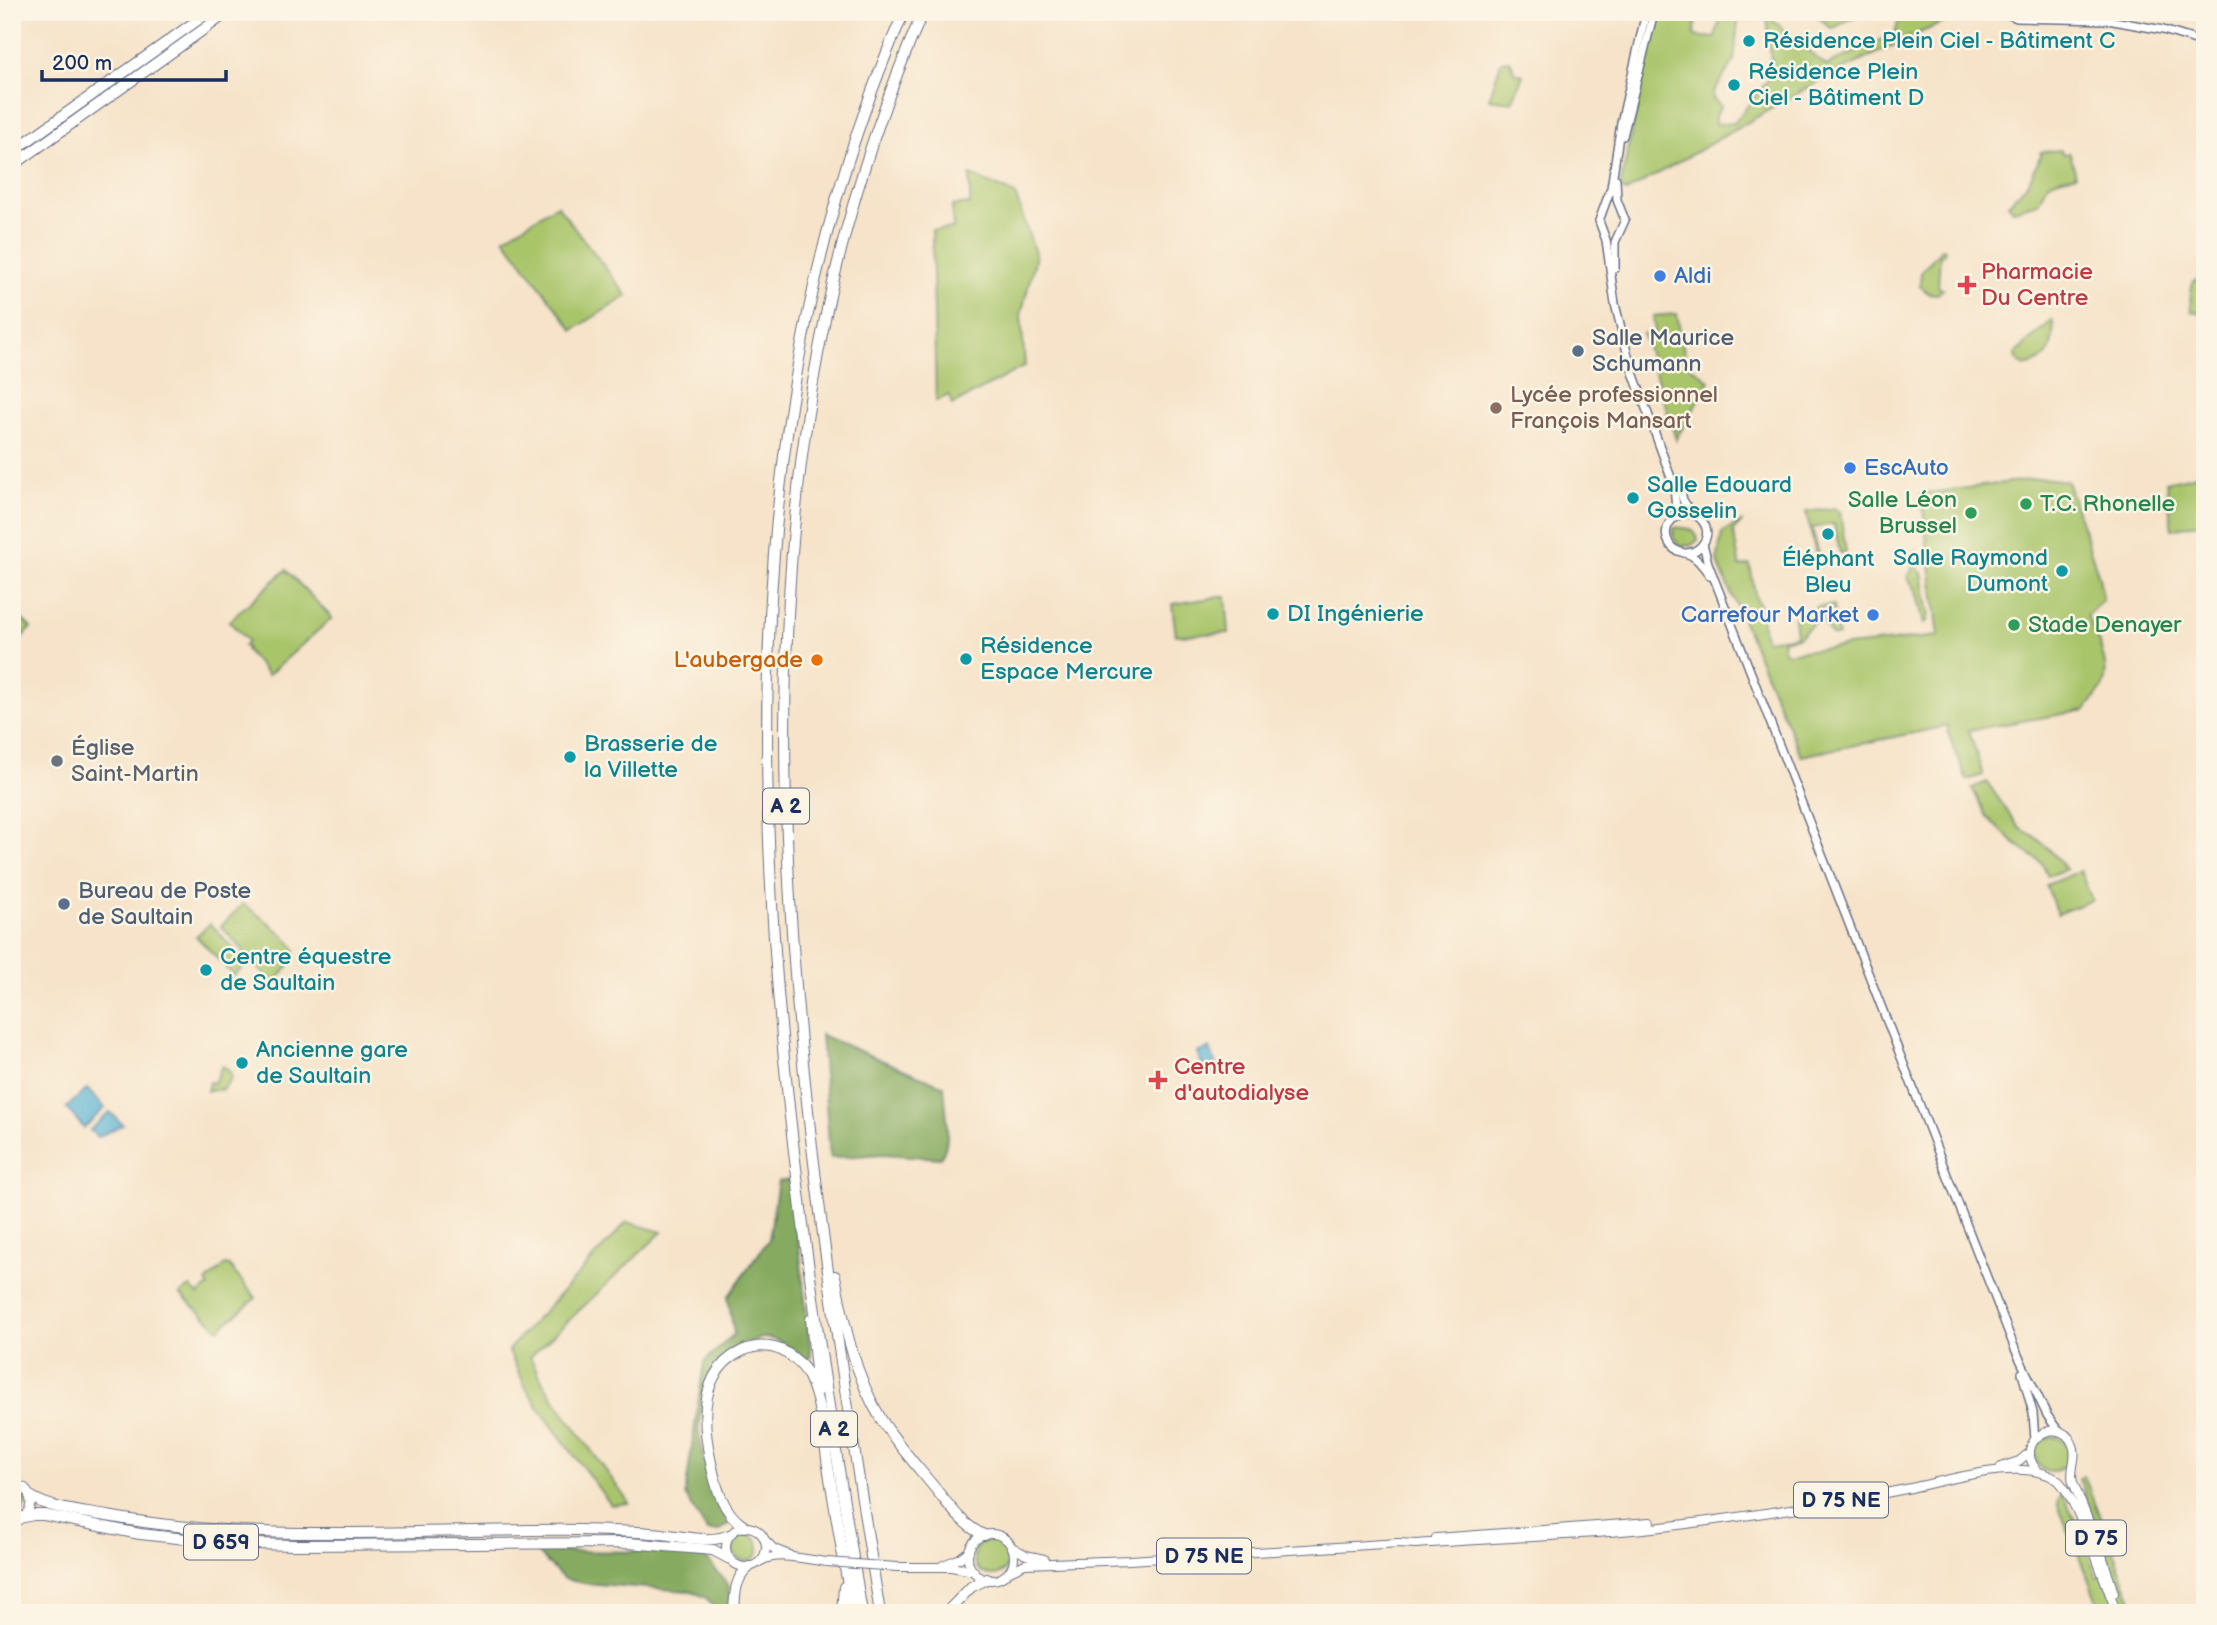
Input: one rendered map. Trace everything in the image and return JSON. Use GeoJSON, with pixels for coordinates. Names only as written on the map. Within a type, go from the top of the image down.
{"type":"FeatureCollection","features":[{"type":"Feature","properties":{"kind":"highway"},"geometry":{"type":"LineString","coordinates":[[12,152],[209,12]]}},
{"type":"Feature","properties":{"kind":"highway"},"geometry":{"type":"LineString","coordinates":[[12,166],[228,12]]}},
{"type":"Feature","properties":{"kind":"highway","name":"A 2"},"geometry":{"type":"LineString","coordinates":[[862,1613],[807,1246],[783,1047],[771,880],[768,702],[776,535],[792,403],[804,333],[844,174],[862,118],[904,12]]}},
{"type":"Feature","properties":{"kind":"highway","name":"A 2"},"geometry":{"type":"LineString","coordinates":[[880,1613],[834,1314],[816,1182],[798,1012],[786,827],[787,638],[795,523],[809,409],[838,262],[874,139],[923,12]]}},
{"type":"Feature","properties":{"kind":"highway"},"geometry":{"type":"LineString","coordinates":[[816,1182],[845,1325],[871,1401],[890,1432],[940,1494],[968,1525],[984,1535]]}},
{"type":"Feature","properties":{"kind":"highway"},"geometry":{"type":"LineString","coordinates":[[807,1246],[805,1272],[822,1430],[853,1613]]}},
{"type":"Feature","properties":{"kind":"highway"},"geometry":{"type":"LineString","coordinates":[[745,1527],[729,1512],[718,1490],[705,1434],[706,1398],[713,1378],[721,1367],[736,1354],[752,1347],[768,1347],[784,1352],[799,1364],[808,1376],[822,1430]]}},
{"type":"Feature","properties":{"kind":"highway","name":"D 659"},"geometry":{"type":"LineString","coordinates":[[30,1496],[41,1502],[78,1510],[200,1529],[280,1534],[597,1531],[716,1539],[729,1535]]}},
{"type":"Feature","properties":{"kind":"highway","name":"D 659"},"geometry":{"type":"LineString","coordinates":[[24,1517],[44,1515],[140,1534],[223,1543],[645,1544],[713,1550],[728,1558]]}},
{"type":"Feature","properties":{"kind":"highway"},"geometry":{"type":"LineString","coordinates":[[839,1537],[844,1596],[842,1613]]}},
{"type":"Feature","properties":{"kind":"highway"},"geometry":{"type":"LineString","coordinates":[[734,1613],[737,1583],[748,1567]]}},
{"type":"Feature","properties":{"kind":"highway"},"geometry":{"type":"LineString","coordinates":[[946,1613],[971,1587],[987,1579]]}},
{"type":"Feature","properties":{"kind":"main road"},"geometry":{"type":"LineString","coordinates":[[1646,12],[1621,123],[1611,188],[1599,219],[1608,250],[1616,311],[1630,364],[1674,482],[1676,506],[1667,529],[1668,540],[1675,550],[1698,561],[1717,584]]}},
{"type":"Feature","properties":{"kind":"main road"},"geometry":{"type":"LineString","coordinates":[[1654,12],[1622,142],[1616,186],[1619,209],[1625,221],[1615,245],[1615,271],[1630,348],[1683,500],[1692,514],[1705,526],[1706,537],[1703,544],[1695,551],[1686,553]]}},
{"type":"Feature","properties":{"kind":"main road"},"geometry":{"type":"LineString","coordinates":[[2002,12],[2017,18],[2091,18],[2116,21],[2163,30],[2205,43]]}},
{"type":"Feature","properties":{"kind":"main road"},"geometry":{"type":"LineString","coordinates":[[2014,12],[2023,17]]}},
{"type":"Feature","properties":{"kind":"main road"},"geometry":{"type":"LineString","coordinates":[[1603,210],[1612,206],[1619,209]]}},
{"type":"Feature","properties":{"kind":"main road"},"geometry":{"type":"LineString","coordinates":[[1603,229],[1612,232],[1619,230]]}},
{"type":"Feature","properties":{"kind":"main road"},"geometry":{"type":"LineString","coordinates":[[1673,518],[1683,513],[1692,514]]}},
{"type":"Feature","properties":{"kind":"main road"},"geometry":{"type":"LineString","coordinates":[[1703,544],[2015,1349],[2048,1418],[2069,1438],[2074,1447],[2075,1457],[2072,1464],[2060,1474],[2049,1476],[2038,1471],[2032,1463],[2030,1452],[2035,1440],[2033,1413],[2015,1349]]}},
{"type":"Feature","properties":{"kind":"main road"},"geometry":{"type":"LineString","coordinates":[[2035,1440],[2046,1432],[2060,1432]]}},
{"type":"Feature","properties":{"kind":"main road","name":"D 75 NE"},"geometry":{"type":"LineString","coordinates":[[1968,1476],[2016,1462],[2030,1452]]}},
{"type":"Feature","properties":{"kind":"main road","name":"D 75"},"geometry":{"type":"LineString","coordinates":[[2072,1464],[2073,1482],[2101,1552],[2118,1613]]}},
{"type":"Feature","properties":{"kind":"main road","name":"D 75 NE"},"geometry":{"type":"LineString","coordinates":[[1010,1571],[1025,1564],[1362,1546],[1463,1534],[1712,1519],[1843,1500],[2013,1469],[2038,1471]]}},
{"type":"Feature","properties":{"kind":"main road","name":"D 75"},"geometry":{"type":"LineString","coordinates":[[2049,1476],[2060,1482],[2071,1498],[2118,1613]]}},
{"type":"Feature","properties":{"kind":"main road"},"geometry":{"type":"LineString","coordinates":[[12,1482],[22,1486],[30,1496],[30,1507],[24,1517],[12,1522]]}},
{"type":"Feature","properties":{"kind":"main road"},"geometry":{"type":"LineString","coordinates":[[795,1558],[777,1550],[757,1530],[745,1527],[736,1529],[729,1535],[725,1546],[728,1558],[737,1566],[748,1567],[770,1557],[795,1558],[897,1567],[961,1568],[974,1571],[987,1579],[999,1578],[1010,1571],[1014,1561],[1012,1547],[1002,1536],[984,1535],[975,1540],[969,1551],[957,1560],[937,1567]]}},
{"type":"Feature","properties":{"kind":"main road"},"geometry":{"type":"LineString","coordinates":[[759,1562],[765,1553],[764,1539]]}},
{"type":"Feature","properties":{"kind":"main road","name":"D 75 NE"},"geometry":{"type":"LineString","coordinates":[[1012,1547],[1034,1557],[1061,1562]]}},
{"type":"Feature","properties":{"kind":"main road"},"geometry":{"type":"LineString","coordinates":[[969,1551],[969,1561],[974,1571]]}},
{"type":"Feature","properties":{"kind":"green space"},"geometry":{"type":"Polygon","coordinates":[[[1656,12],[1697,12],[1694,36],[1715,38],[1722,12],[1756,12],[1755,19],[1738,21],[1734,61],[1713,93],[1713,99],[1721,106],[1715,116],[1715,124],[1734,123],[1772,75],[1767,15],[1826,66],[1895,33],[1900,15],[1894,12],[1939,12],[1959,16],[1818,82],[1626,192],[1620,188],[1656,12]]]}},
{"type":"Feature","properties":{"kind":"green space"},"geometry":{"type":"Polygon","coordinates":[[[1813,12],[1863,12],[1832,29],[1813,12]]]}},
{"type":"Feature","properties":{"kind":"green space"},"geometry":{"type":"Polygon","coordinates":[[[1504,60],[1510,61],[1515,72],[1523,75],[1512,102],[1489,99],[1504,60]]]}},
{"type":"Feature","properties":{"kind":"green space"},"geometry":{"type":"Polygon","coordinates":[[[2061,150],[2062,154],[2070,153],[2076,175],[2051,182],[2038,203],[2013,210],[2008,204],[2029,181],[2041,152],[2061,150]]]}},
{"type":"Feature","properties":{"kind":"green space"},"geometry":{"type":"Polygon","coordinates":[[[970,175],[1015,194],[1036,256],[1021,315],[1025,366],[952,405],[949,395],[936,401],[932,230],[953,229],[952,206],[970,204],[970,175]]]}},
{"type":"Feature","properties":{"kind":"green space"},"geometry":{"type":"Polygon","coordinates":[[[557,205],[627,296],[573,330],[504,238],[557,205]]]}},
{"type":"Feature","properties":{"kind":"green space"},"geometry":{"type":"Polygon","coordinates":[[[1942,248],[1945,249],[1944,254],[1940,255],[1938,288],[1943,289],[1937,294],[1928,293],[1920,286],[1921,272],[1942,248]]]}},
{"type":"Feature","properties":{"kind":"green space"},"geometry":{"type":"Polygon","coordinates":[[[2194,281],[2205,281],[2205,313],[2191,311],[2192,288],[2194,281]]]}},
{"type":"Feature","properties":{"kind":"green space"},"geometry":{"type":"Polygon","coordinates":[[[1677,314],[1686,363],[1710,381],[1676,439],[1643,334],[1655,332],[1653,316],[1677,314]]]}},
{"type":"Feature","properties":{"kind":"green space"},"geometry":{"type":"Polygon","coordinates":[[[2052,320],[2054,325],[2048,353],[2040,361],[2024,366],[2016,359],[2015,354],[2052,320]]]}},
{"type":"Feature","properties":{"kind":"green space"},"geometry":{"type":"Polygon","coordinates":[[[2205,473],[2205,522],[2172,529],[2166,482],[2205,473]]]}},
{"type":"Feature","properties":{"kind":"green space","name":"Stade Denayer"},"geometry":{"type":"Polygon","coordinates":[[[2043,478],[2067,481],[2099,577],[2103,600],[2087,615],[2104,659],[2105,677],[2103,686],[2086,710],[1969,730],[1983,775],[1967,780],[1948,733],[1948,726],[1801,756],[1717,561],[1722,533],[1743,521],[1733,531],[1740,567],[1750,565],[1765,640],[1796,636],[1794,618],[1817,615],[1816,607],[1833,605],[1838,636],[1832,636],[1820,617],[1798,637],[1782,640],[1784,653],[1939,636],[1921,494],[2043,478]]]}},
{"type":"Feature","properties":{"kind":"green space"},"geometry":{"type":"Polygon","coordinates":[[[1835,508],[1840,512],[1846,552],[1840,553],[1834,524],[1812,528],[1821,557],[1817,558],[1806,512],[1835,508]]]}},
{"type":"Feature","properties":{"kind":"green space"},"geometry":{"type":"Polygon","coordinates":[[[1674,528],[1695,533],[1698,540],[1690,546],[1679,545],[1673,537],[1674,528]]]}},
{"type":"Feature","properties":{"kind":"green space"},"geometry":{"type":"Polygon","coordinates":[[[1916,552],[1929,614],[1924,624],[1916,590],[1907,577],[1916,552]]]}},
{"type":"Feature","properties":{"kind":"green space"},"geometry":{"type":"Polygon","coordinates":[[[286,570],[332,618],[268,675],[246,650],[244,646],[248,641],[229,621],[286,570]]]}},
{"type":"Feature","properties":{"kind":"green space"},"geometry":{"type":"Polygon","coordinates":[[[1226,596],[1229,633],[1176,635],[1172,604],[1226,596]]]}},
{"type":"Feature","properties":{"kind":"green space"},"geometry":{"type":"Polygon","coordinates":[[[12,609],[31,628],[12,647],[12,609]]]}},
{"type":"Feature","properties":{"kind":"green space"},"geometry":{"type":"Polygon","coordinates":[[[1987,782],[2019,828],[2049,849],[2066,869],[2048,876],[2042,863],[2013,842],[1987,817],[1972,788],[1987,782]]]}},
{"type":"Feature","properties":{"kind":"green space"},"geometry":{"type":"Polygon","coordinates":[[[2080,871],[2092,900],[2057,914],[2046,885],[2080,871]]]}},
{"type":"Feature","properties":{"kind":"green space"},"geometry":{"type":"Polygon","coordinates":[[[243,904],[273,926],[288,940],[295,952],[286,969],[273,984],[221,926],[243,904]]]}},
{"type":"Feature","properties":{"kind":"green space"},"geometry":{"type":"Polygon","coordinates":[[[210,924],[247,963],[234,976],[196,936],[210,924]]]}},
{"type":"Feature","properties":{"kind":"green space"},"geometry":{"type":"Polygon","coordinates":[[[821,1035],[944,1086],[947,1134],[940,1158],[882,1154],[830,1158],[821,1035]]]}},
{"type":"Feature","properties":{"kind":"green space"},"geometry":{"type":"Polygon","coordinates":[[[222,1066],[228,1069],[232,1077],[223,1089],[207,1091],[209,1082],[214,1083],[222,1066]]]}},
{"type":"Feature","properties":{"kind":"green space"},"geometry":{"type":"Polygon","coordinates":[[[790,1180],[811,1356],[807,1361],[782,1343],[765,1338],[736,1351],[711,1372],[699,1430],[710,1478],[731,1522],[719,1531],[707,1531],[685,1495],[704,1362],[734,1334],[728,1297],[769,1239],[778,1181],[790,1180]]]}},
{"type":"Feature","properties":{"kind":"green space"},"geometry":{"type":"Polygon","coordinates":[[[627,1222],[662,1232],[530,1357],[545,1386],[629,1503],[611,1505],[541,1411],[526,1388],[508,1350],[627,1222]]]}},
{"type":"Feature","properties":{"kind":"green space"},"geometry":{"type":"Polygon","coordinates":[[[225,1265],[229,1266],[256,1298],[219,1329],[180,1294],[190,1287],[198,1295],[209,1286],[206,1282],[225,1265]]]}},
{"type":"Feature","properties":{"kind":"green space"},"geometry":{"type":"Polygon","coordinates":[[[2052,1437],[2064,1442],[2069,1454],[2064,1466],[2052,1471],[2040,1466],[2035,1454],[2040,1442],[2052,1437]]]}},
{"type":"Feature","properties":{"kind":"green space"},"geometry":{"type":"Polygon","coordinates":[[[2084,1476],[2137,1613],[2102,1613],[2057,1503],[2061,1493],[2073,1515],[2097,1577],[2113,1572],[2079,1479],[2084,1476]]]}},
{"type":"Feature","properties":{"kind":"green space"},"geometry":{"type":"Polygon","coordinates":[[[12,1487],[21,1491],[26,1501],[22,1512],[12,1517],[12,1487]]]}},
{"type":"Feature","properties":{"kind":"green space"},"geometry":{"type":"Polygon","coordinates":[[[746,1535],[756,1538],[759,1548],[756,1558],[746,1561],[736,1558],[733,1548],[736,1538],[746,1535]]]}},
{"type":"Feature","properties":{"kind":"green space"},"geometry":{"type":"Polygon","coordinates":[[[992,1539],[1004,1545],[1010,1557],[1004,1569],[992,1575],[980,1569],[974,1557],[980,1545],[992,1539]]]}},
{"type":"Feature","properties":{"kind":"green space"},"geometry":{"type":"Polygon","coordinates":[[[535,1551],[666,1552],[706,1558],[729,1586],[729,1613],[717,1613],[706,1598],[688,1591],[583,1583],[564,1579],[535,1551]]]}},
{"type":"Feature","properties":{"kind":"water"},"geometry":{"type":"Polygon","coordinates":[[[1210,1048],[1218,1071],[1206,1075],[1197,1053],[1210,1048]]]}},
{"type":"Feature","properties":{"kind":"water"},"geometry":{"type":"Polygon","coordinates":[[[87,1089],[105,1108],[84,1128],[66,1108],[87,1089]]]}},
{"type":"Feature","properties":{"kind":"water"},"geometry":{"type":"Polygon","coordinates":[[[110,1112],[123,1125],[97,1137],[90,1130],[110,1112]]]}},
{"type":"Feature","properties":{"kind":"place","name":"Résidence Plein Ciel - Bâtiment C"},"geometry":{"type":"Point","coordinates":[1749,41]}},
{"type":"Feature","properties":{"kind":"place","name":"Résidence Plein Ciel - Bâtiment D"},"geometry":{"type":"Point","coordinates":[1734,85]}},
{"type":"Feature","properties":{"kind":"place","name":"Aldi"},"geometry":{"type":"Point","coordinates":[1660,276]}},
{"type":"Feature","properties":{"kind":"place","name":"Pharmacie Du Centre"},"geometry":{"type":"Point","coordinates":[1967,285]}},
{"type":"Feature","properties":{"kind":"place","name":"Salle Maurice Schumann"},"geometry":{"type":"Point","coordinates":[1578,351]}},
{"type":"Feature","properties":{"kind":"place","name":"Lycée professionnel François Mansart"},"geometry":{"type":"Point","coordinates":[1496,408]}},
{"type":"Feature","properties":{"kind":"place","name":"EscAuto"},"geometry":{"type":"Point","coordinates":[1850,468]}},
{"type":"Feature","properties":{"kind":"place","name":"Salle Edouard Gosselin"},"geometry":{"type":"Point","coordinates":[1633,498]}},
{"type":"Feature","properties":{"kind":"place","name":"T.C. Rhonelle"},"geometry":{"type":"Point","coordinates":[2026,504]}},
{"type":"Feature","properties":{"kind":"place","name":"Salle Léon Brussel"},"geometry":{"type":"Point","coordinates":[1971,513]}},
{"type":"Feature","properties":{"kind":"place","name":"Éléphant Bleu"},"geometry":{"type":"Point","coordinates":[1828,534]}},
{"type":"Feature","properties":{"kind":"place","name":"Salle Raymond Dumont"},"geometry":{"type":"Point","coordinates":[2062,571]}},
{"type":"Feature","properties":{"kind":"place","name":"DI Ingénierie"},"geometry":{"type":"Point","coordinates":[1273,614]}},
{"type":"Feature","properties":{"kind":"place","name":"Carrefour Market"},"geometry":{"type":"Point","coordinates":[1873,615]}},
{"type":"Feature","properties":{"kind":"place","name":"Stade Denayer"},"geometry":{"type":"Point","coordinates":[2014,625]}},
{"type":"Feature","properties":{"kind":"place","name":"Résidence Espace Mercure"},"geometry":{"type":"Point","coordinates":[966,659]}},
{"type":"Feature","properties":{"kind":"place","name":"L'aubergade"},"geometry":{"type":"Point","coordinates":[817,660]}},
{"type":"Feature","properties":{"kind":"place","name":"Brasserie de la Villette"},"geometry":{"type":"Point","coordinates":[570,757]}},
{"type":"Feature","properties":{"kind":"place","name":"Église Saint-Martin"},"geometry":{"type":"Point","coordinates":[57,761]}},
{"type":"Feature","properties":{"kind":"place","name":"Bureau de Poste de Saultain"},"geometry":{"type":"Point","coordinates":[64,904]}},
{"type":"Feature","properties":{"kind":"place","name":"Centre équestre de Saultain"},"geometry":{"type":"Point","coordinates":[206,970]}},
{"type":"Feature","properties":{"kind":"place","name":"Ancienne gare de Saultain"},"geometry":{"type":"Point","coordinates":[242,1063]}},
{"type":"Feature","properties":{"kind":"place","name":"Centre d'autodialyse"},"geometry":{"type":"Point","coordinates":[1158,1080]}}]}
